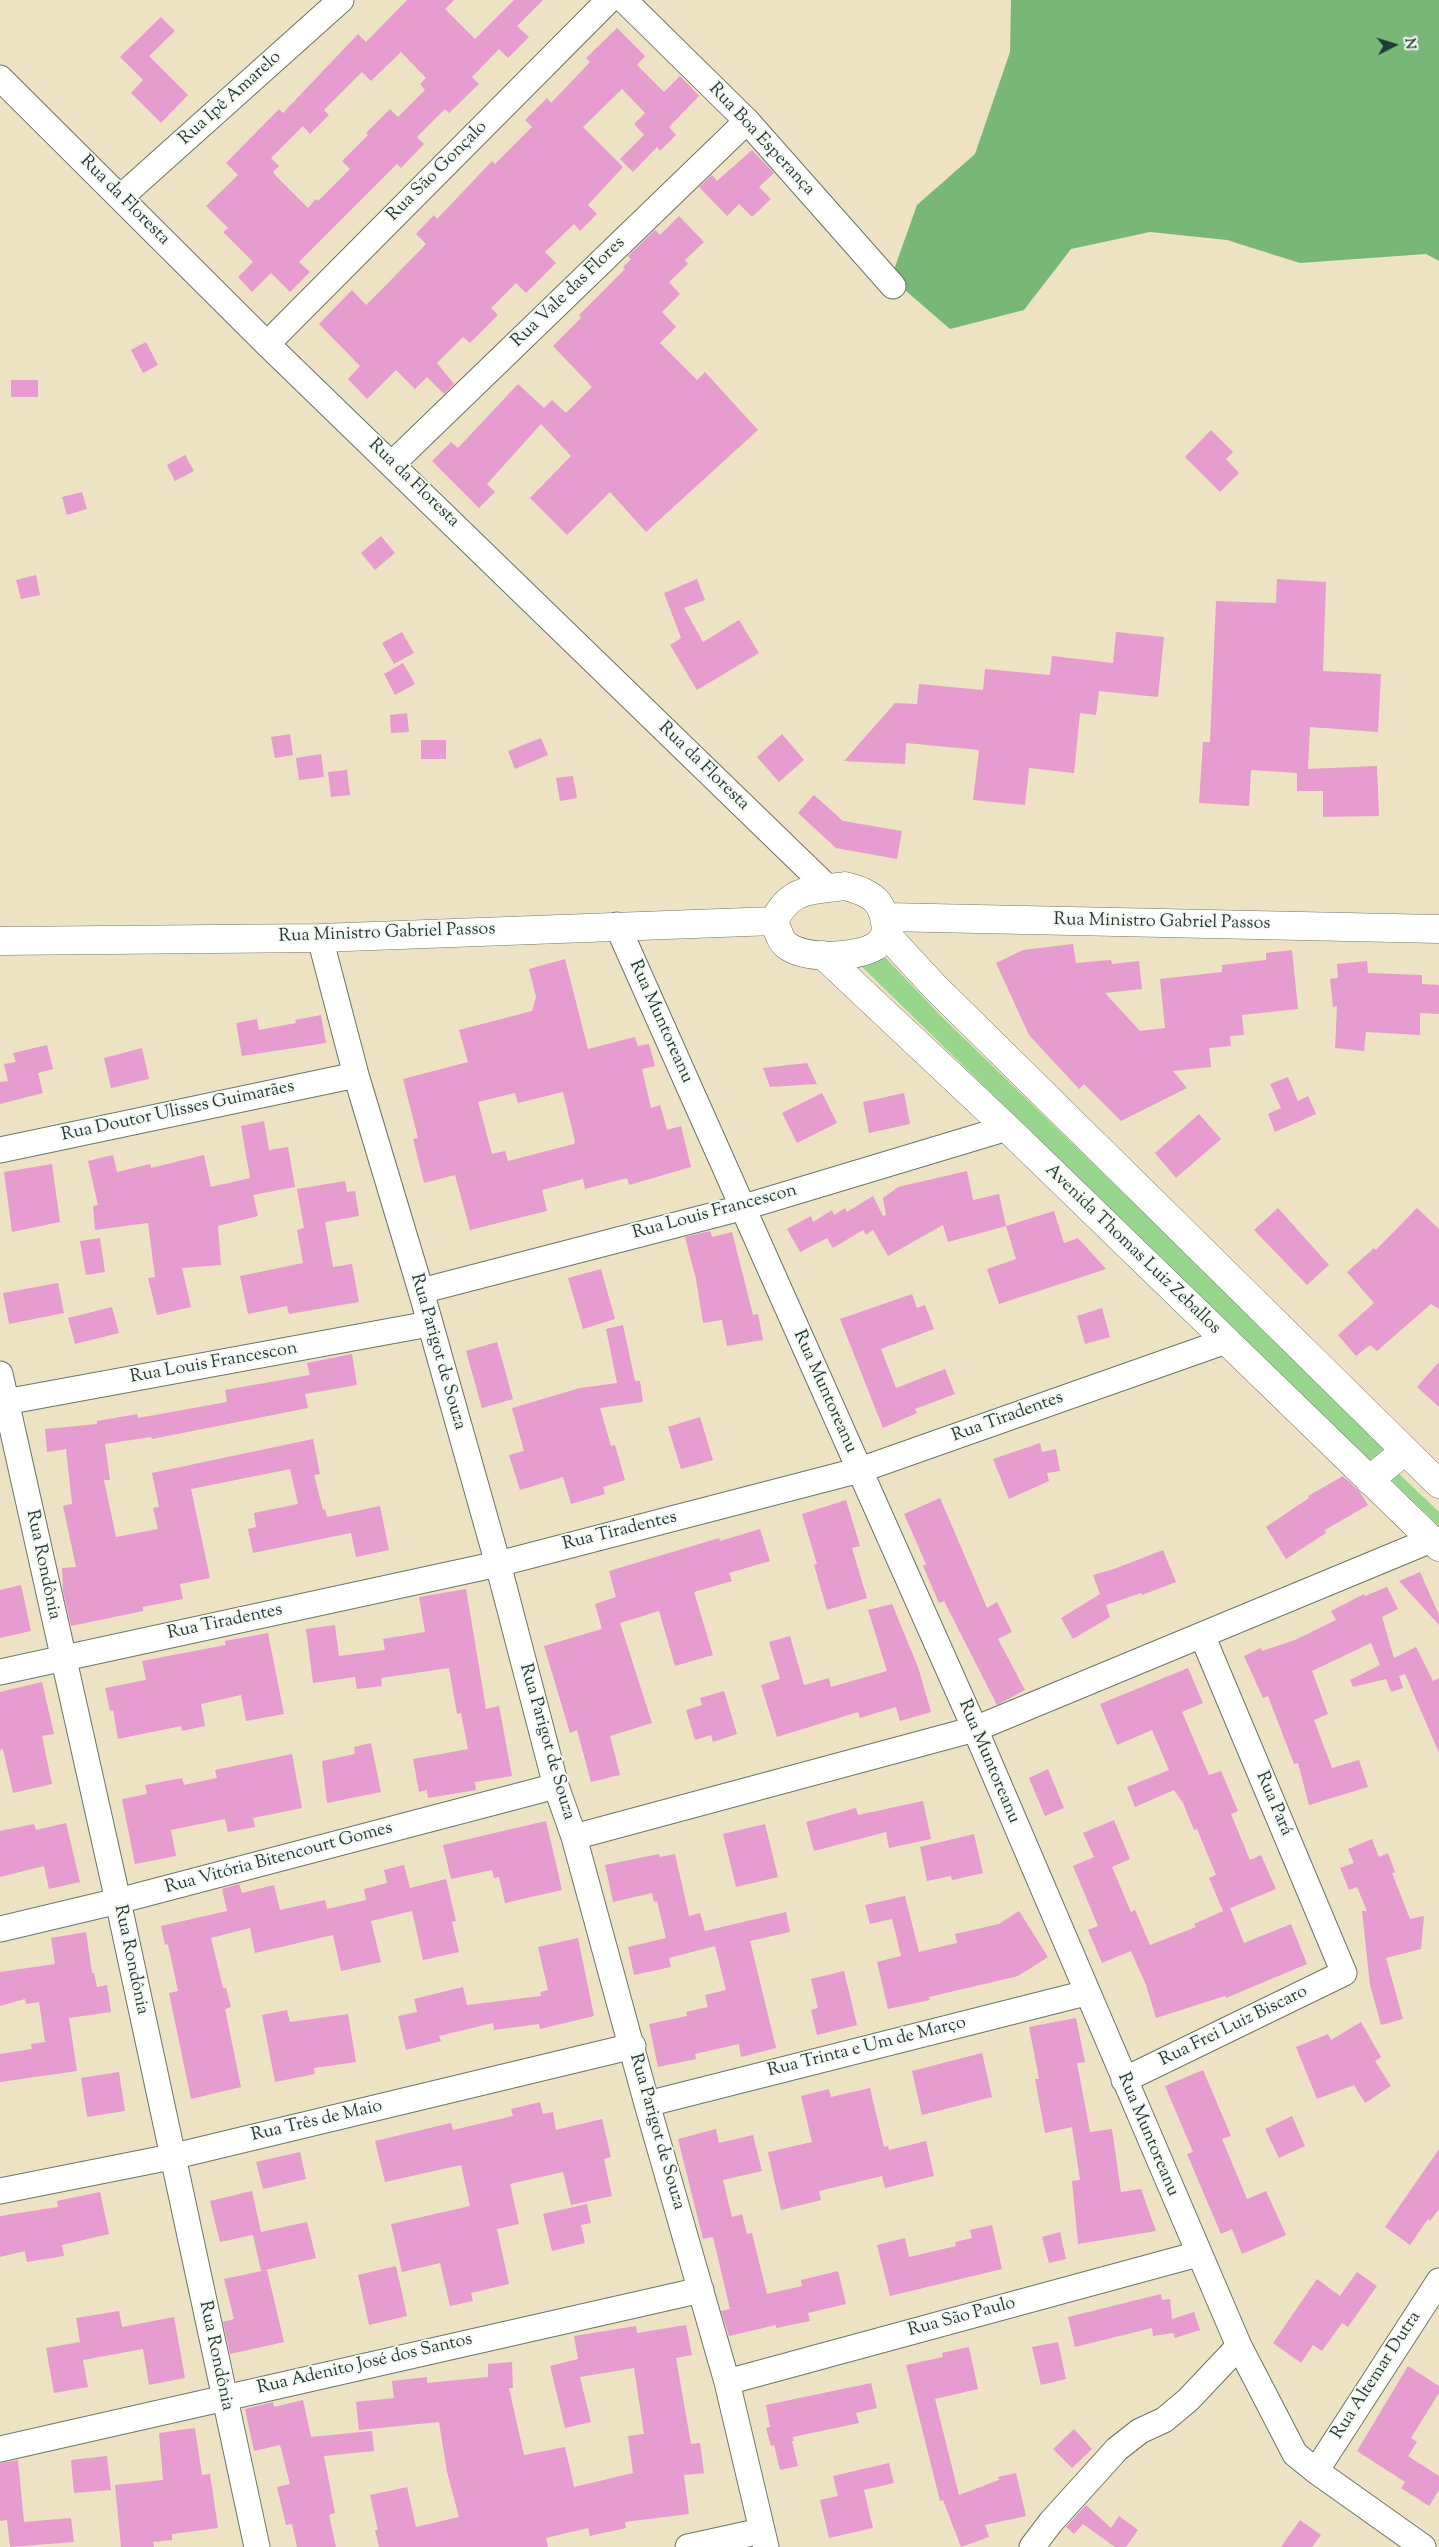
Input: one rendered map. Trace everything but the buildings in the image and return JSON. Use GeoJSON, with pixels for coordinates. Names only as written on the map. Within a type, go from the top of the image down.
{"type":"FeatureCollection","features":[{"type":"Feature","properties":{"kind":"main road"},"geometry":{"type":"LineString","coordinates":[[886,926],[878,945],[864,951],[846,955],[823,955],[794,950],[784,944],[774,921],[782,906],[799,892],[845,886],[865,891],[882,906],[886,926],[934,986],[1439,1484]]}},
{"type":"Feature","properties":{"kind":"main road","name":"Rua Ministro Gabriel Passos"},"geometry":{"type":"LineString","coordinates":[[0,941],[320,938],[617,925],[774,921]]}},
{"type":"Feature","properties":{"kind":"main road","name":"Rua Ministro Gabriel Passos"},"geometry":{"type":"LineString","coordinates":[[886,926],[1439,929]]}},
{"type":"Feature","properties":{"kind":"main road","name":"Avenida Thomas Luiz Zeballos"},"geometry":{"type":"LineString","coordinates":[[823,955],[1007,1128],[1435,1543]]}},
{"type":"Feature","properties":{"kind":"main road"},"geometry":{"type":"LineString","coordinates":[[1369,1480],[1405,1451]]}},
{"type":"Feature","properties":{"kind":"street","name":"Rua Ipê Amarelo"},"geometry":{"type":"LineString","coordinates":[[121,197],[341,0]]}},
{"type":"Feature","properties":{"kind":"street","name":"Rua São Gonçalo"},"geometry":{"type":"LineString","coordinates":[[267,344],[609,0]]}},
{"type":"Feature","properties":{"kind":"street","name":"Rua Boa Esperança"},"geometry":{"type":"LineString","coordinates":[[624,0],[747,121],[893,286]]}},
{"type":"Feature","properties":{"kind":"street","name":"Rua da Floresta"},"geometry":{"type":"LineString","coordinates":[[0,78],[267,344],[828,888]]}},
{"type":"Feature","properties":{"kind":"street","name":"Rua Vale das Flores"},"geometry":{"type":"LineString","coordinates":[[392,464],[747,121]]}},
{"type":"Feature","properties":{"kind":"street","name":"Rua Muntoreanu"},"geometry":{"type":"LineString","coordinates":[[617,925],[741,1208],[975,1729],[1086,1993],[1239,2346],[1295,2454],[1423,2547]]}},
{"type":"Feature","properties":{"kind":"street","name":"Rua Parigot de Souza"},"geometry":{"type":"LineString","coordinates":[[320,938],[356,1075],[421,1291],[498,1564],[556,1786],[574,1837],[633,2046],[647,2104],[727,2382],[763,2539]]}},
{"type":"Feature","properties":{"kind":"street","name":"Rua Doutor Ulisses Guimarães"},"geometry":{"type":"LineString","coordinates":[[0,1150],[356,1075]]}},
{"type":"Feature","properties":{"kind":"street","name":"Rua Louis Francescon"},"geometry":{"type":"LineString","coordinates":[[421,1291],[741,1208],[1007,1128]]}},
{"type":"Feature","properties":{"kind":"street","name":"Rua Louis Francescon"},"geometry":{"type":"LineString","coordinates":[[3,1403],[429,1324]]}},
{"type":"Feature","properties":{"kind":"street","name":"Rua Tiradentes"},"geometry":{"type":"LineString","coordinates":[[0,1672],[498,1564],[860,1470],[1226,1341]]}},
{"type":"Feature","properties":{"kind":"street","name":"Rua Rondônia"},"geometry":{"type":"LineString","coordinates":[[0,1374],[3,1403],[118,1901],[171,2157],[224,2397],[249,2542]]}},
{"type":"Feature","properties":{"kind":"street"},"geometry":{"type":"LineString","coordinates":[[574,1837],[975,1729],[1202,1635],[1435,1543]]}},
{"type":"Feature","properties":{"kind":"street","name":"Rua Pará"},"geometry":{"type":"LineString","coordinates":[[1202,1635],[1344,1973]]}},
{"type":"Feature","properties":{"kind":"street","name":"Rua Vitória Bitencourt Gomes"},"geometry":{"type":"LineString","coordinates":[[0,1929],[118,1901],[556,1786]]}},
{"type":"Feature","properties":{"kind":"street","name":"Rua Frei Luiz Biscaro"},"geometry":{"type":"LineString","coordinates":[[1124,2080],[1344,1973]]}},
{"type":"Feature","properties":{"kind":"street","name":"Rua Trinta e Um de Março"},"geometry":{"type":"LineString","coordinates":[[647,2104],[1086,1993]]}},
{"type":"Feature","properties":{"kind":"street","name":"Rua Três de Maio"},"geometry":{"type":"LineString","coordinates":[[0,2191],[171,2157],[633,2046]]}},
{"type":"Feature","properties":{"kind":"street","name":"Rua São Paulo"},"geometry":{"type":"LineString","coordinates":[[727,2382],[1198,2254]]}},
{"type":"Feature","properties":{"kind":"street","name":"Rua Altemar Dutra"},"geometry":{"type":"LineString","coordinates":[[1316,2471],[1439,2281]]}},
{"type":"Feature","properties":{"kind":"street","name":"Rua Adenito José dos Santos"},"geometry":{"type":"LineString","coordinates":[[0,2449],[701,2290]]}},
{"type":"Feature","properties":{"kind":"street"},"geometry":{"type":"LineString","coordinates":[[1032,2547],[1051,2522],[1117,2449],[1140,2431],[1164,2420],[1188,2400],[1239,2346]]}},
{"type":"Feature","properties":{"kind":"street"},"geometry":{"type":"LineString","coordinates":[[688,2547],[763,2539]]}},
{"type":"Feature","properties":{"kind":"green space"},"geometry":{"type":"Polygon","coordinates":[[[1011,0],[1439,0],[1439,261],[1426,254],[1300,263],[1227,240],[1150,232],[1071,249],[1024,310],[950,329],[891,278],[917,205],[975,154],[1010,52],[1011,0]]]}},
{"type":"Feature","properties":{"kind":"green space"},"geometry":{"type":"Polygon","coordinates":[[[882,954],[941,1016],[1386,1448],[1369,1462],[857,962],[882,954]]]}},
{"type":"Feature","properties":{"kind":"green space"},"geometry":{"type":"Polygon","coordinates":[[[1399,1474],[1439,1512],[1439,1526],[1390,1479],[1399,1474]]]}}]}
